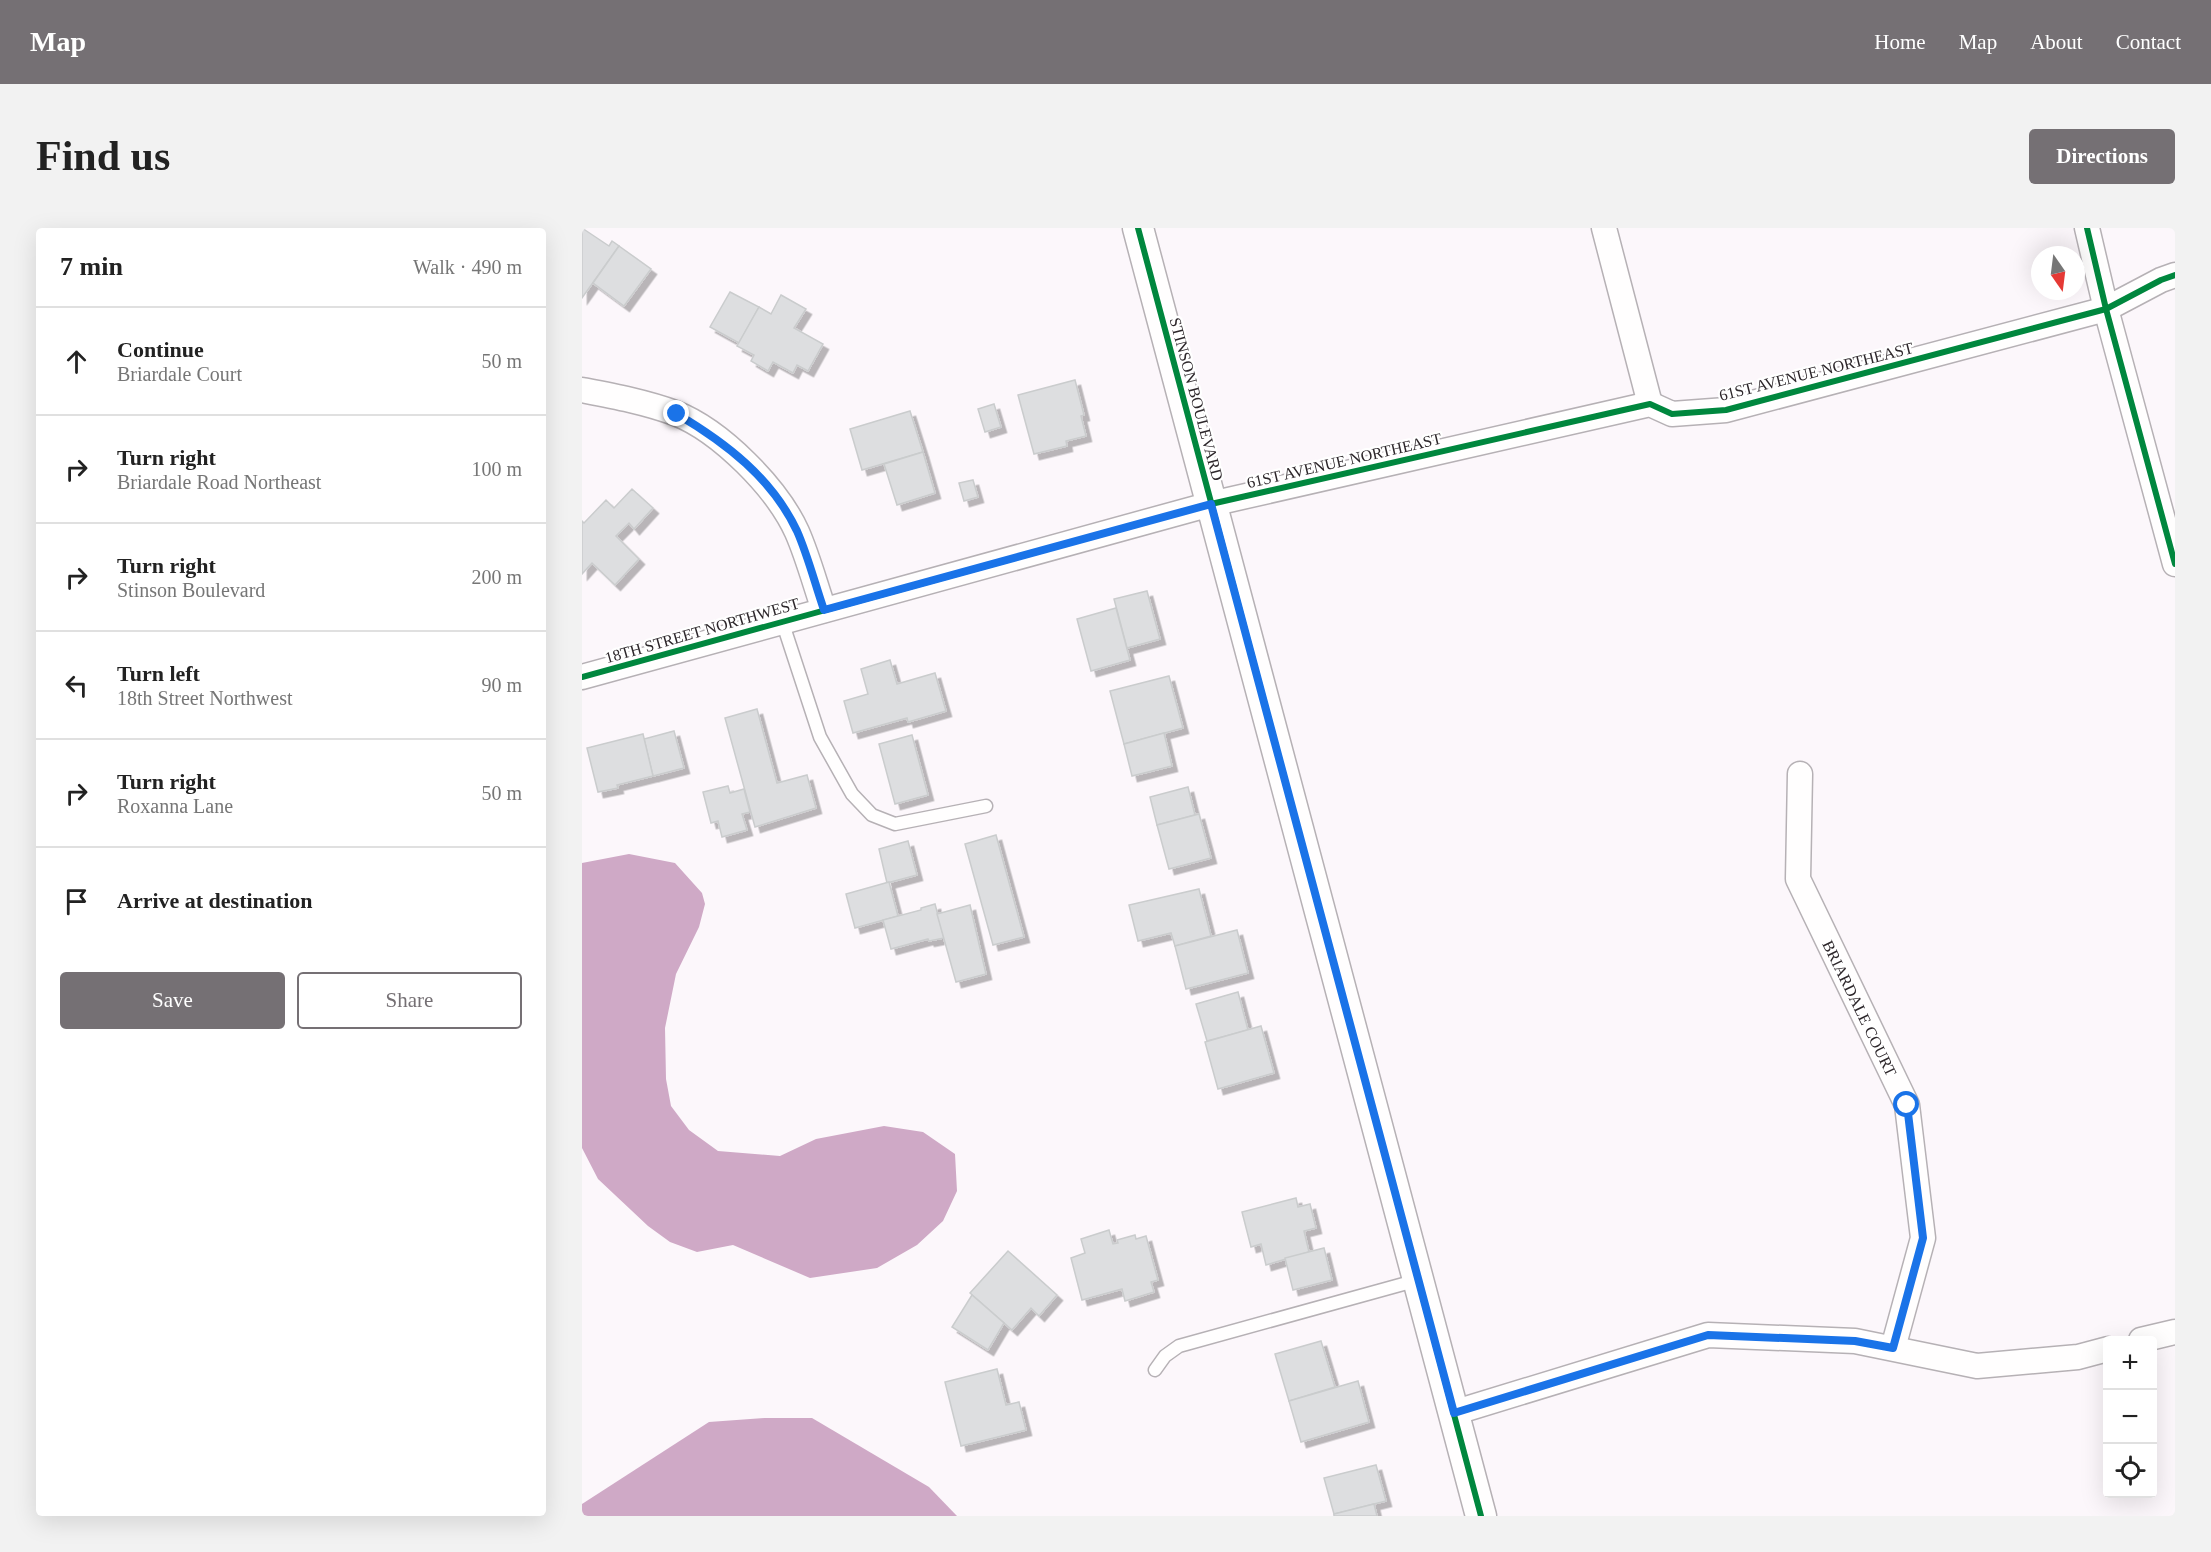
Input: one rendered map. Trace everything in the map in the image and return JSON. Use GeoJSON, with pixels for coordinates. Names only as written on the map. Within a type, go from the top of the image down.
{"type":"FeatureCollection","features":[{"type":"Feature","properties":{"kind":"street","name":"STINSON BOULEVARD"},"geometry":{"type":"LineString","coordinates":[[1138,228],[1480,1516]]}},
{"type":"Feature","properties":{"kind":"street"},"geometry":{"type":"LineString","coordinates":[[1604,228],[1650,404]]}},
{"type":"Feature","properties":{"kind":"street"},"geometry":{"type":"LineString","coordinates":[[2087,228],[2106,309],[2175,564]]}},
{"type":"Feature","properties":{"kind":"street","name":"61ST AVENUE NORTHEAST"},"geometry":{"type":"LineString","coordinates":[[1211,504],[1650,404],[1672,414],[1726,410],[2106,309],[2175,275]]}},
{"type":"Feature","properties":{"kind":"street"},"geometry":{"type":"LineString","coordinates":[[582,390],[633,400],[677,414],[715,437],[743,459],[774,494],[797,532],[824,610]]}},
{"type":"Feature","properties":{"kind":"street","name":"18TH STREET NORTHWEST"},"geometry":{"type":"LineString","coordinates":[[582,677],[1211,504]]}},
{"type":"Feature","properties":{"kind":"street","name":"BRIARDALE COURT"},"geometry":{"type":"LineString","coordinates":[[1800,774],[1798,879],[1907,1105],[1923,1238],[1893,1348]]}},
{"type":"Feature","properties":{"kind":"street"},"geometry":{"type":"LineString","coordinates":[[2157,1337],[2175,1332]]}},
{"type":"Feature","properties":{"kind":"street"},"geometry":{"type":"LineString","coordinates":[[1454,1413],[1708,1335],[1855,1341],[1977,1366],[2078,1357],[2103,1350]]}},
{"type":"Feature","properties":{"kind":"lane"},"geometry":{"type":"LineString","coordinates":[[782,621],[820,737],[852,794],[872,815],[895,824],[986,806]]}},
{"type":"Feature","properties":{"kind":"lane"},"geometry":{"type":"LineString","coordinates":[[1155,1370],[1165,1356],[1179,1346],[1418,1280]]}},
{"type":"Feature","properties":{"kind":"shaded area"},"geometry":{"type":"Polygon","coordinates":[[[629,854],[675,863],[702,893],[705,904],[699,927],[676,974],[665,1028],[666,1079],[671,1106],[689,1130],[718,1151],[780,1156],[816,1139],[884,1126],[923,1132],[955,1154],[957,1191],[943,1221],[917,1245],[877,1268],[810,1278],[733,1245],[697,1252],[670,1242],[648,1226],[598,1179],[582,1148],[582,863],[629,854]]]}},
{"type":"Feature","properties":{"kind":"shaded area"},"geometry":{"type":"Polygon","coordinates":[[[764,1418],[812,1418],[929,1487],[957,1516],[582,1516],[582,1504],[709,1422],[764,1418]]]}},
{"type":"Feature","properties":{"kind":"building"},"geometry":{"type":"Polygon","coordinates":[[[582,228],[609,246],[612,241],[619,246],[582,298],[582,228]]]}},
{"type":"Feature","properties":{"kind":"building"},"geometry":{"type":"Polygon","coordinates":[[[619,246],[651,269],[624,306],[593,283],[619,246]]]}},
{"type":"Feature","properties":{"kind":"building"},"geometry":{"type":"Polygon","coordinates":[[[730,292],[759,307],[739,343],[710,327],[730,292]]]}},
{"type":"Feature","properties":{"kind":"building"},"geometry":{"type":"Polygon","coordinates":[[[781,295],[806,309],[794,328],[823,344],[808,371],[797,365],[793,373],[773,362],[768,371],[751,361],[754,355],[737,346],[759,307],[771,314],[781,295]]]}},
{"type":"Feature","properties":{"kind":"building"},"geometry":{"type":"Polygon","coordinates":[[[1075,380],[1084,415],[1081,416],[1086,436],[1066,441],[1067,446],[1034,454],[1018,395],[1075,380]]]}},
{"type":"Feature","properties":{"kind":"building"},"geometry":{"type":"Polygon","coordinates":[[[994,404],[1001,427],[985,432],[978,409],[994,404]]]}},
{"type":"Feature","properties":{"kind":"building"},"geometry":{"type":"Polygon","coordinates":[[[910,411],[923,452],[862,470],[850,429],[910,411]]]}},
{"type":"Feature","properties":{"kind":"building"},"geometry":{"type":"Polygon","coordinates":[[[923,452],[935,493],[897,505],[884,464],[923,452]]]}},
{"type":"Feature","properties":{"kind":"building"},"geometry":{"type":"Polygon","coordinates":[[[973,480],[978,497],[964,501],[959,483],[973,480]]]}},
{"type":"Feature","properties":{"kind":"building"},"geometry":{"type":"Polygon","coordinates":[[[632,489],[653,508],[634,529],[629,523],[616,536],[639,559],[615,585],[592,563],[582,574],[582,521],[584,523],[606,500],[614,508],[632,489]]]}},
{"type":"Feature","properties":{"kind":"building"},"geometry":{"type":"Polygon","coordinates":[[[1147,591],[1160,639],[1127,648],[1114,599],[1147,591]]]}},
{"type":"Feature","properties":{"kind":"building"},"geometry":{"type":"Polygon","coordinates":[[[1116,608],[1130,660],[1091,671],[1077,619],[1116,608]]]}},
{"type":"Feature","properties":{"kind":"building"},"geometry":{"type":"Polygon","coordinates":[[[890,660],[897,684],[935,673],[946,711],[908,722],[907,718],[853,733],[844,701],[868,694],[861,669],[890,660]]]}},
{"type":"Feature","properties":{"kind":"building"},"geometry":{"type":"Polygon","coordinates":[[[1169,676],[1183,728],[1124,744],[1110,691],[1169,676]]]}},
{"type":"Feature","properties":{"kind":"building"},"geometry":{"type":"Polygon","coordinates":[[[757,709],[777,783],[807,775],[816,808],[755,827],[725,718],[757,709]]]}},
{"type":"Feature","properties":{"kind":"building"},"geometry":{"type":"Polygon","coordinates":[[[674,731],[684,768],[653,776],[644,739],[674,731]]]}},
{"type":"Feature","properties":{"kind":"building"},"geometry":{"type":"Polygon","coordinates":[[[1164,733],[1172,766],[1132,776],[1124,744],[1164,733]]]}},
{"type":"Feature","properties":{"kind":"building"},"geometry":{"type":"Polygon","coordinates":[[[643,734],[653,776],[598,792],[587,748],[643,734]]]}},
{"type":"Feature","properties":{"kind":"building"},"geometry":{"type":"Polygon","coordinates":[[[912,735],[928,795],[895,804],[879,744],[912,735]]]}},
{"type":"Feature","properties":{"kind":"building"},"geometry":{"type":"Polygon","coordinates":[[[728,786],[730,793],[744,789],[750,812],[742,814],[747,830],[722,837],[718,821],[711,823],[703,792],[728,786]]]}},
{"type":"Feature","properties":{"kind":"building"},"geometry":{"type":"Polygon","coordinates":[[[1188,787],[1195,815],[1157,825],[1150,797],[1188,787]]]}},
{"type":"Feature","properties":{"kind":"building"},"geometry":{"type":"Polygon","coordinates":[[[1199,814],[1211,858],[1169,869],[1157,825],[1199,814]]]}},
{"type":"Feature","properties":{"kind":"building"},"geometry":{"type":"Polygon","coordinates":[[[996,835],[1024,937],[993,945],[965,844],[996,835]]]}},
{"type":"Feature","properties":{"kind":"building"},"geometry":{"type":"Polygon","coordinates":[[[908,841],[917,875],[887,883],[879,849],[908,841]]]}},
{"type":"Feature","properties":{"kind":"building"},"geometry":{"type":"Polygon","coordinates":[[[889,882],[898,916],[855,928],[846,894],[889,882]]]}},
{"type":"Feature","properties":{"kind":"building"},"geometry":{"type":"Polygon","coordinates":[[[1199,889],[1211,936],[1175,946],[1171,933],[1138,941],[1129,905],[1199,889]]]}},
{"type":"Feature","properties":{"kind":"building"},"geometry":{"type":"Polygon","coordinates":[[[935,904],[944,938],[929,941],[928,939],[891,949],[883,920],[935,904]]]}},
{"type":"Feature","properties":{"kind":"building"},"geometry":{"type":"Polygon","coordinates":[[[970,905],[986,974],[956,982],[937,914],[970,905]]]}},
{"type":"Feature","properties":{"kind":"building"},"geometry":{"type":"Polygon","coordinates":[[[1237,930],[1248,973],[1186,989],[1175,946],[1237,930]]]}},
{"type":"Feature","properties":{"kind":"building"},"geometry":{"type":"Polygon","coordinates":[[[1238,992],[1248,1030],[1207,1041],[1196,1004],[1238,992]]]}},
{"type":"Feature","properties":{"kind":"building"},"geometry":{"type":"Polygon","coordinates":[[[1261,1026],[1274,1073],[1218,1089],[1205,1042],[1261,1026]]]}},
{"type":"Feature","properties":{"kind":"building"},"geometry":{"type":"Polygon","coordinates":[[[1296,1198],[1298,1207],[1310,1204],[1316,1228],[1304,1231],[1309,1252],[1266,1265],[1261,1244],[1251,1247],[1242,1212],[1296,1198]]]}},
{"type":"Feature","properties":{"kind":"building"},"geometry":{"type":"Polygon","coordinates":[[[1109,1230],[1113,1244],[1118,1243],[1117,1240],[1135,1235],[1136,1239],[1146,1236],[1158,1280],[1151,1282],[1154,1292],[1125,1301],[1122,1289],[1082,1300],[1071,1258],[1085,1253],[1081,1239],[1109,1230]]]}},
{"type":"Feature","properties":{"kind":"building"},"geometry":{"type":"Polygon","coordinates":[[[1324,1248],[1332,1280],[1293,1290],[1285,1258],[1324,1248]]]}},
{"type":"Feature","properties":{"kind":"building"},"geometry":{"type":"Polygon","coordinates":[[[1008,1251],[1057,1295],[1039,1316],[1031,1308],[1012,1330],[970,1293],[1008,1251]]]}},
{"type":"Feature","properties":{"kind":"building"},"geometry":{"type":"Polygon","coordinates":[[[972,1295],[1004,1323],[988,1350],[952,1327],[972,1295]]]}},
{"type":"Feature","properties":{"kind":"building"},"geometry":{"type":"Polygon","coordinates":[[[1321,1341],[1335,1387],[1289,1401],[1275,1354],[1321,1341]]]}},
{"type":"Feature","properties":{"kind":"building"},"geometry":{"type":"Polygon","coordinates":[[[997,1369],[1006,1405],[1019,1402],[1026,1430],[961,1446],[945,1382],[997,1369]]]}},
{"type":"Feature","properties":{"kind":"building"},"geometry":{"type":"Polygon","coordinates":[[[1358,1381],[1369,1422],[1301,1442],[1289,1401],[1358,1381]]]}},
{"type":"Feature","properties":{"kind":"building"},"geometry":{"type":"Polygon","coordinates":[[[1376,1465],[1386,1501],[1334,1514],[1324,1478],[1376,1465]]]}},
{"type":"Feature","properties":{"kind":"building"},"geometry":{"type":"Polygon","coordinates":[[[1374,1504],[1377,1516],[1334,1516],[1334,1514],[1374,1504]]]}},
{"type":"Feature","properties":{"kind":"cycle path"},"geometry":{"type":"LineString","coordinates":[[1138,228],[1481,1516]]}},
{"type":"Feature","properties":{"kind":"cycle path"},"geometry":{"type":"LineString","coordinates":[[2087,228],[2106,309],[2175,564]]}},
{"type":"Feature","properties":{"kind":"cycle path"},"geometry":{"type":"LineString","coordinates":[[582,677],[1211,504],[1650,404],[1672,414],[1726,410],[2106,309],[2175,275]]}},
{"type":"Feature","properties":{"kind":"route"},"geometry":{"type":"LineString","coordinates":[[677,414],[715,437],[743,459],[774,494],[797,532],[824,610],[1211,504],[1454,1413],[1708,1335],[1855,1341],[1893,1348],[1923,1238],[1907,1105]]}}]}
